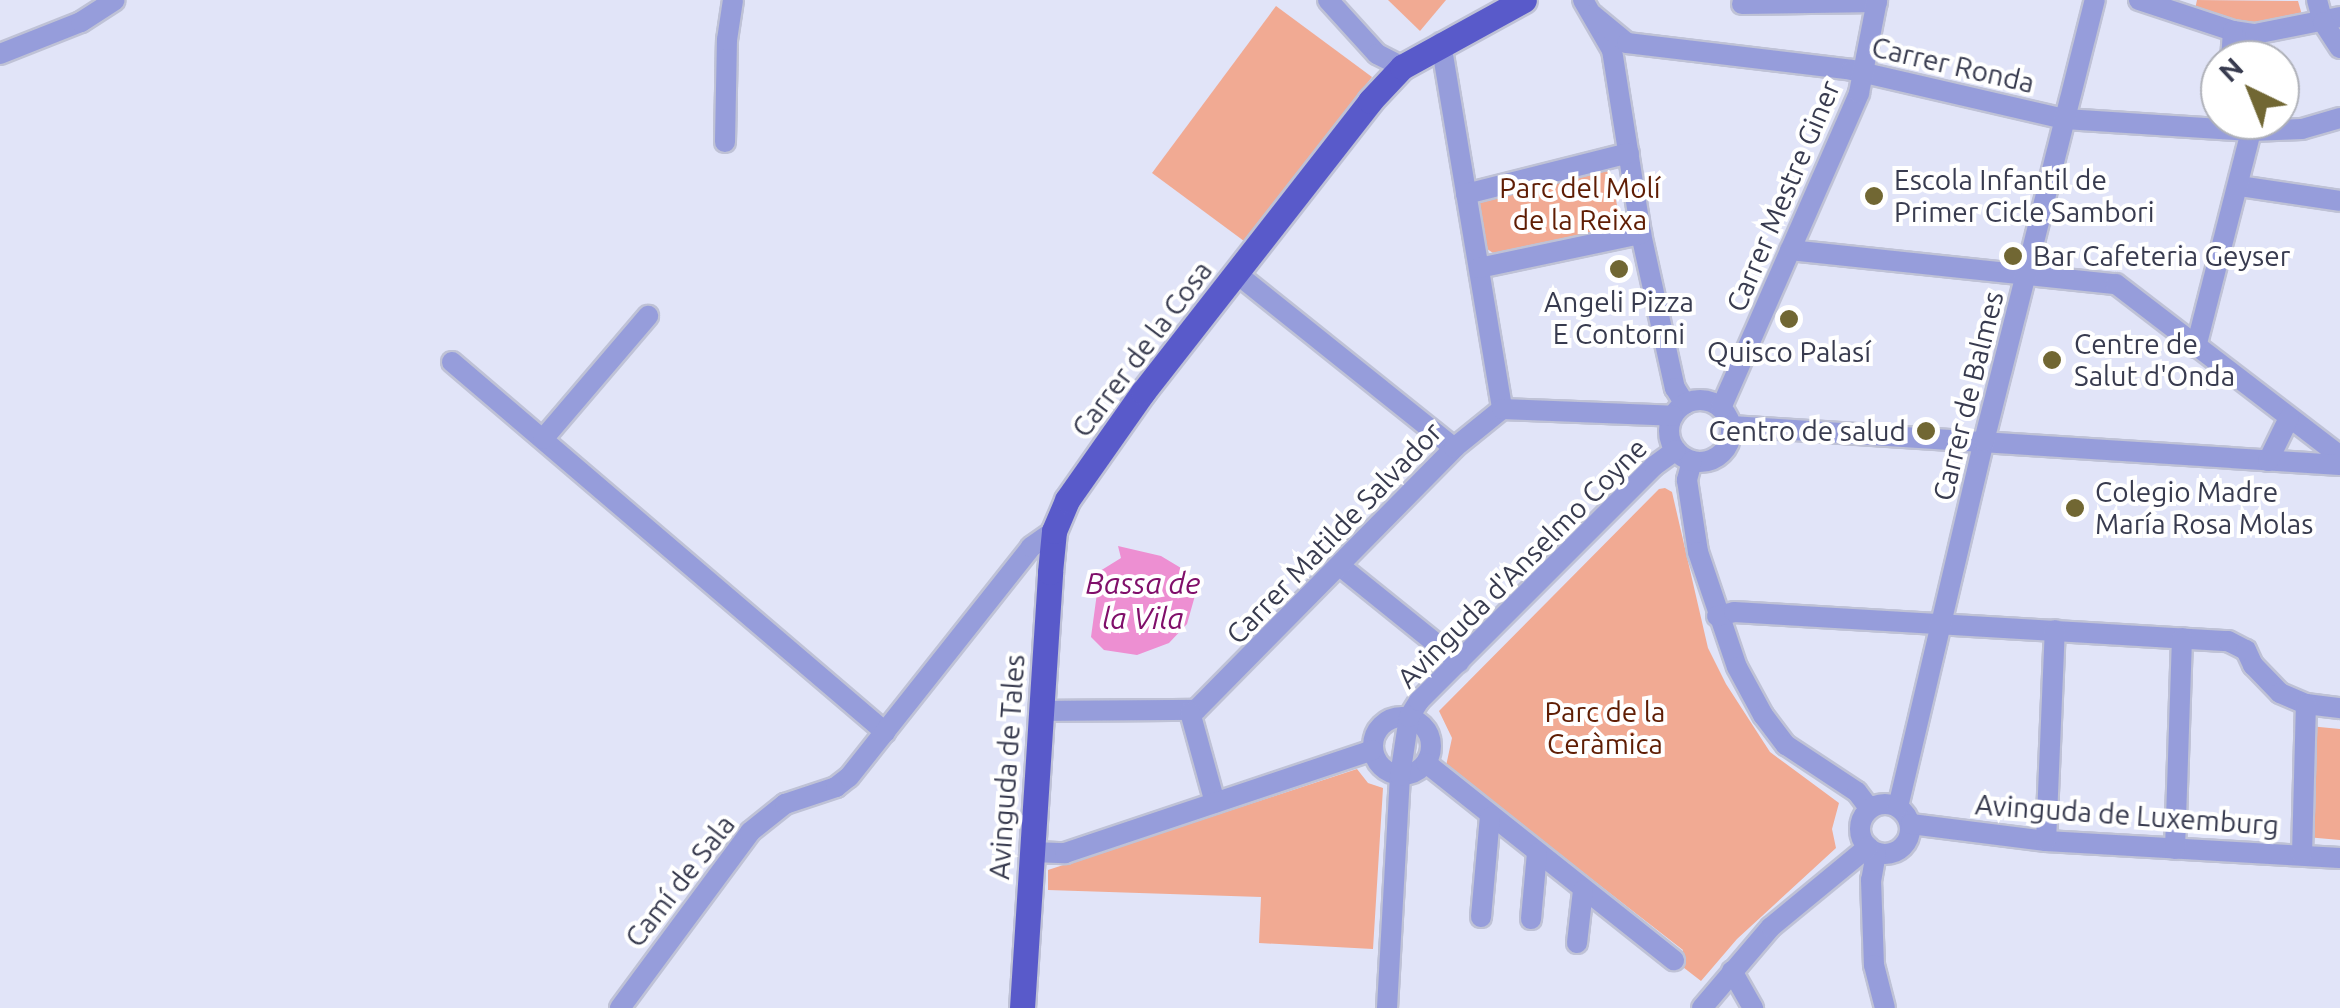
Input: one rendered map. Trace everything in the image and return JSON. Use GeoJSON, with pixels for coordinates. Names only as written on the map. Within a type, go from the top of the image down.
{"type":"FeatureCollection","features":[{"type":"Feature","properties":{"kind":"main road","name":"Carrer de la Cosa"},"geometry":{"type":"LineString","coordinates":[[1054,530],[1068,500],[1143,392],[1370,101],[1402,67],[1524,0]]}},
{"type":"Feature","properties":{"kind":"main road","name":"Avinguda de Tales"},"geometry":{"type":"LineString","coordinates":[[1022,1008],[1054,530]]}},
{"type":"Feature","properties":{"kind":"street"},"geometry":{"type":"LineString","coordinates":[[0,54],[81,22],[116,0]]}},
{"type":"Feature","properties":{"kind":"street"},"geometry":{"type":"LineString","coordinates":[[725,142],[727,40],[733,0]]}},
{"type":"Feature","properties":{"kind":"street"},"geometry":{"type":"LineString","coordinates":[[1328,0],[1377,54],[1402,67]]}},
{"type":"Feature","properties":{"kind":"street","name":"Carrer de Balmes"},"geometry":{"type":"LineString","coordinates":[[1904,815],[1942,623],[1984,441],[2096,0]]}},
{"type":"Feature","properties":{"kind":"street"},"geometry":{"type":"LineString","coordinates":[[2139,0],[2177,7],[2233,32],[2277,32],[2332,20]]}},
{"type":"Feature","properties":{"kind":"street"},"geometry":{"type":"LineString","coordinates":[[2317,0],[2332,20],[2340,48]]}},
{"type":"Feature","properties":{"kind":"street"},"geometry":{"type":"LineString","coordinates":[[1742,4],[1877,1]]}},
{"type":"Feature","properties":{"kind":"street","name":"Carrer Mestre Giner"},"geometry":{"type":"LineString","coordinates":[[1726,417],[1790,250],[1865,73],[1877,1]]}},
{"type":"Feature","properties":{"kind":"street"},"geometry":{"type":"LineString","coordinates":[[1588,7],[1614,60],[1641,234],[1679,410],[1670,434],[1684,456],[1698,552],[1717,616],[1737,666],[1774,730],[1808,764],[1856,792],[1870,809]]}},
{"type":"Feature","properties":{"kind":"street","name":"Carrer Ronda"},"geometry":{"type":"LineString","coordinates":[[1588,7],[1620,40],[1644,45],[1865,73],[2065,120],[2200,124]]}},
{"type":"Feature","properties":{"kind":"street"},"geometry":{"type":"LineString","coordinates":[[2232,40],[2233,32]]}},
{"type":"Feature","properties":{"kind":"street"},"geometry":{"type":"LineString","coordinates":[[1441,43],[1502,410],[1679,410],[1703,400],[1726,417],[1984,441],[2340,466]]}},
{"type":"Feature","properties":{"kind":"street"},"geometry":{"type":"LineString","coordinates":[[1614,60],[1644,45]]}},
{"type":"Feature","properties":{"kind":"street","name":"Carrer Ronda"},"geometry":{"type":"LineString","coordinates":[[2300,128],[2340,118]]}},
{"type":"Feature","properties":{"kind":"street"},"geometry":{"type":"LineString","coordinates":[[2196,347],[2249,140]]}},
{"type":"Feature","properties":{"kind":"street"},"geometry":{"type":"LineString","coordinates":[[1466,194],[1629,153]]}},
{"type":"Feature","properties":{"kind":"street"},"geometry":{"type":"LineString","coordinates":[[2240,186],[2340,201]]}},
{"type":"Feature","properties":{"kind":"street"},"geometry":{"type":"LineString","coordinates":[[1479,268],[1641,234]]}},
{"type":"Feature","properties":{"kind":"street"},"geometry":{"type":"LineString","coordinates":[[1790,250],[2116,284],[2340,456]]}},
{"type":"Feature","properties":{"kind":"street"},"geometry":{"type":"LineString","coordinates":[[1237,274],[1454,448]]}},
{"type":"Feature","properties":{"kind":"street"},"geometry":{"type":"LineString","coordinates":[[543,439],[648,316]]}},
{"type":"Feature","properties":{"kind":"street"},"geometry":{"type":"LineString","coordinates":[[452,362],[886,732]]}},
{"type":"Feature","properties":{"kind":"street","name":"Carrer Matilde Salvador"},"geometry":{"type":"LineString","coordinates":[[1190,712],[1219,690],[1454,448],[1502,410]]}},
{"type":"Feature","properties":{"kind":"street"},"geometry":{"type":"LineString","coordinates":[[1684,456],[1712,460],[1721,454],[1731,436],[1726,417]]}},
{"type":"Feature","properties":{"kind":"street"},"geometry":{"type":"LineString","coordinates":[[2268,461],[2289,418]]}},
{"type":"Feature","properties":{"kind":"street","name":"Avinguda d'Anselmo Coyne"},"geometry":{"type":"LineString","coordinates":[[1372,750],[1374,736],[1382,724],[1409,717],[1654,466],[1684,456]]}},
{"type":"Feature","properties":{"kind":"street","name":"Carrer de la Cosa"},"geometry":{"type":"LineString","coordinates":[[849,777],[1031,547],[1054,530]]}},
{"type":"Feature","properties":{"kind":"street"},"geometry":{"type":"LineString","coordinates":[[1340,566],[1459,662]]}},
{"type":"Feature","properties":{"kind":"street"},"geometry":{"type":"LineString","coordinates":[[1717,616],[1734,612],[2238,643],[2270,684],[2306,704],[2340,708]]}},
{"type":"Feature","properties":{"kind":"street"},"geometry":{"type":"LineString","coordinates":[[2046,841],[2055,630]]}},
{"type":"Feature","properties":{"kind":"street"},"geometry":{"type":"LineString","coordinates":[[2174,848],[2182,638]]}},
{"type":"Feature","properties":{"kind":"street"},"geometry":{"type":"LineString","coordinates":[[2302,855],[2306,704]]}},
{"type":"Feature","properties":{"kind":"street"},"geometry":{"type":"LineString","coordinates":[[1041,711],[1190,712],[1215,803]]}},
{"type":"Feature","properties":{"kind":"street","name":"Avinguda d'Anselmo Coyne"},"geometry":{"type":"LineString","coordinates":[[1409,717],[1425,727],[1432,745],[1426,763]]}},
{"type":"Feature","properties":{"kind":"street","name":"Avinguda d'Anselmo Coyne"},"geometry":{"type":"LineString","coordinates":[[1387,1008],[1400,776],[1409,717]]}},
{"type":"Feature","properties":{"kind":"street"},"geometry":{"type":"LineString","coordinates":[[1032,852],[1065,853],[1372,750],[1377,762],[1400,776],[1415,772],[1426,763],[1674,960]]}},
{"type":"Feature","properties":{"kind":"street","name":"Camí de Sala"},"geometry":{"type":"LineString","coordinates":[[620,1008],[750,832],[785,804],[836,788],[849,777]]}},
{"type":"Feature","properties":{"kind":"street"},"geometry":{"type":"LineString","coordinates":[[1702,1008],[1771,926],[1872,850],[1894,853],[1908,842],[1904,815],[1884,804],[1870,809],[1862,820],[1861,835],[1872,850],[1874,965],[1884,1008]]}},
{"type":"Feature","properties":{"kind":"street","name":"Avinguda de Luxemburg"},"geometry":{"type":"LineString","coordinates":[[1904,815],[2046,841],[2340,858]]}},
{"type":"Feature","properties":{"kind":"street"},"geometry":{"type":"LineString","coordinates":[[1481,918],[1490,817]]}},
{"type":"Feature","properties":{"kind":"street"},"geometry":{"type":"LineString","coordinates":[[1531,919],[1537,853]]}},
{"type":"Feature","properties":{"kind":"street"},"geometry":{"type":"LineString","coordinates":[[1577,943],[1583,890]]}},
{"type":"Feature","properties":{"kind":"street"},"geometry":{"type":"LineString","coordinates":[[1732,970],[1753,1008]]}},
{"type":"Feature","properties":{"kind":"green space"},"geometry":{"type":"Polygon","coordinates":[[[1388,0],[1446,0],[1420,31],[1388,0]]]}},
{"type":"Feature","properties":{"kind":"green space"},"geometry":{"type":"Polygon","coordinates":[[[2197,0],[2298,1],[2304,22],[2273,29],[2194,14],[2197,0]]]}},
{"type":"Feature","properties":{"kind":"green space"},"geometry":{"type":"Polygon","coordinates":[[[1276,6],[1372,77],[1248,244],[1152,173],[1276,6]]]}},
{"type":"Feature","properties":{"kind":"green space","name":"Parc del Molí de la Reixa"},"geometry":{"type":"Polygon","coordinates":[[[1600,167],[1611,174],[1620,221],[1613,231],[1493,253],[1480,244],[1473,205],[1481,190],[1600,167]]]}},
{"type":"Feature","properties":{"kind":"green space","name":"Parc de la Ceràmica"},"geometry":{"type":"Polygon","coordinates":[[[1659,489],[1672,492],[1708,648],[1726,684],[1770,752],[1839,803],[1832,829],[1836,848],[1737,939],[1701,981],[1679,964],[1683,950],[1446,766],[1452,738],[1439,711],[1659,489]]]}},
{"type":"Feature","properties":{"kind":"green space"},"geometry":{"type":"Polygon","coordinates":[[[2309,726],[2340,729],[2340,840],[2306,837],[2309,726]]]}},
{"type":"Feature","properties":{"kind":"green space"},"geometry":{"type":"Polygon","coordinates":[[[1357,769],[1368,783],[1383,788],[1373,949],[1259,943],[1261,897],[1048,890],[1048,870],[1357,769]]]}},
{"type":"Feature","properties":{"kind":"water","name":"Bassa de la Vila"},"geometry":{"type":"Polygon","coordinates":[[[1118,546],[1161,556],[1181,568],[1196,592],[1187,624],[1169,643],[1137,655],[1104,650],[1091,637],[1100,571],[1121,558],[1118,546]]]}},
{"type":"Feature","properties":{"kind":"place","name":"Escola Infantil de Primer Cicle Sambori"},"geometry":{"type":"Point","coordinates":[1874,196]}},
{"type":"Feature","properties":{"kind":"place","name":"Bar Cafeteria Geyser"},"geometry":{"type":"Point","coordinates":[2013,256]}},
{"type":"Feature","properties":{"kind":"place","name":"Angeli Pizza E Contorni"},"geometry":{"type":"Point","coordinates":[1619,269]}},
{"type":"Feature","properties":{"kind":"place","name":"Quisco Palasí"},"geometry":{"type":"Point","coordinates":[1789,319]}},
{"type":"Feature","properties":{"kind":"place","name":"Centre de Salut d'Onda"},"geometry":{"type":"Point","coordinates":[2052,360]}},
{"type":"Feature","properties":{"kind":"place","name":"Centro de salud"},"geometry":{"type":"Point","coordinates":[1926,431]}},
{"type":"Feature","properties":{"kind":"place","name":"Colegio Madre María Rosa Molas"},"geometry":{"type":"Point","coordinates":[2075,508]}}]}
